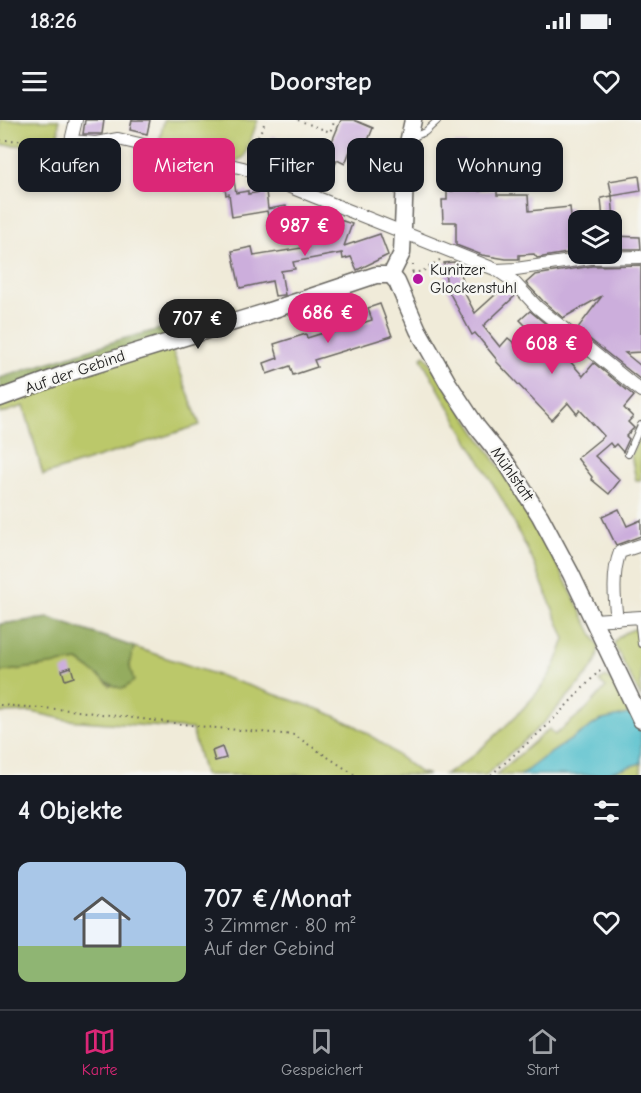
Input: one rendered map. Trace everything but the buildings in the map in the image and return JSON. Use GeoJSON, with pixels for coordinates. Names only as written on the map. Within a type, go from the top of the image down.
{"type":"FeatureCollection","features":[{"type":"Feature","properties":{"kind":"street"},"geometry":{"type":"LineString","coordinates":[[72,138],[76,120]]}},
{"type":"Feature","properties":{"kind":"street"},"geometry":{"type":"LineString","coordinates":[[408,138],[413,120]]}},
{"type":"Feature","properties":{"kind":"street"},"geometry":{"type":"LineString","coordinates":[[121,140],[243,168],[496,270],[513,281],[537,307],[641,391]]}},
{"type":"Feature","properties":{"kind":"street"},"geometry":{"type":"LineString","coordinates":[[391,275],[402,253],[404,192]]}},
{"type":"Feature","properties":{"kind":"street"},"geometry":{"type":"LineString","coordinates":[[496,270],[591,258],[641,257]]}},
{"type":"Feature","properties":{"kind":"street","name":"Auf der Gebind"},"geometry":{"type":"LineString","coordinates":[[0,398],[68,373],[263,313],[376,275],[391,275]]}},
{"type":"Feature","properties":{"kind":"street","name":"Mühlstatt"},"geometry":{"type":"LineString","coordinates":[[391,275],[397,282],[418,330],[448,383],[477,426],[507,464],[540,516],[641,720]]}},
{"type":"Feature","properties":{"kind":"street"},"geometry":{"type":"LineString","coordinates":[[617,619],[615,588],[617,558],[620,552],[641,545]]}},
{"type":"Feature","properties":{"kind":"street"},"geometry":{"type":"LineString","coordinates":[[593,620],[639,617]]}},
{"type":"Feature","properties":{"kind":"lane"},"geometry":{"type":"LineString","coordinates":[[410,138],[425,132],[438,120]]}},
{"type":"Feature","properties":{"kind":"lane"},"geometry":{"type":"LineString","coordinates":[[628,453],[641,425]]}},
{"type":"Feature","properties":{"kind":"lane"},"geometry":{"type":"LineString","coordinates":[[639,617],[641,644]]}},
{"type":"Feature","properties":{"kind":"path"},"geometry":{"type":"LineString","coordinates":[[243,168],[266,120]]}},
{"type":"Feature","properties":{"kind":"path"},"geometry":{"type":"LineString","coordinates":[[298,120],[330,132],[335,120]]}},
{"type":"Feature","properties":{"kind":"path"},"geometry":{"type":"LineString","coordinates":[[0,140],[18,140]]}},
{"type":"Feature","properties":{"kind":"path"},"geometry":{"type":"LineString","coordinates":[[412,273],[423,271],[451,252]]}},
{"type":"Feature","properties":{"kind":"path"},"geometry":{"type":"LineString","coordinates":[[491,775],[547,726],[611,658]]}},
{"type":"Feature","properties":{"kind":"path"},"geometry":{"type":"LineString","coordinates":[[0,705],[70,710],[206,727],[294,735],[355,775]]}},
{"type":"Feature","properties":{"kind":"green space"},"geometry":{"type":"Polygon","coordinates":[[[0,120],[59,120],[58,138],[18,138],[18,145],[0,145],[0,120]]]}},
{"type":"Feature","properties":{"kind":"green space"},"geometry":{"type":"Polygon","coordinates":[[[164,120],[258,120],[251,138],[247,138],[244,157],[235,162],[235,138],[160,138],[164,120]]]}},
{"type":"Feature","properties":{"kind":"green space"},"geometry":{"type":"Polygon","coordinates":[[[234,306],[236,317],[184,331],[183,323],[234,306]]]}},
{"type":"Feature","properties":{"kind":"green space"},"geometry":{"type":"Polygon","coordinates":[[[183,323],[184,331],[0,393],[0,378],[122,339],[183,323]]]}},
{"type":"Feature","properties":{"kind":"green space"},"geometry":{"type":"Polygon","coordinates":[[[167,336],[200,425],[43,475],[24,406],[0,414],[0,393],[167,336]]]}},
{"type":"Feature","properties":{"kind":"green space"},"geometry":{"type":"Polygon","coordinates":[[[425,355],[535,521],[599,647],[596,662],[588,674],[544,723],[486,775],[442,775],[466,761],[524,708],[550,674],[565,639],[533,561],[505,505],[421,358],[425,355]]]}},
{"type":"Feature","properties":{"kind":"green space"},"geometry":{"type":"Polygon","coordinates":[[[641,431],[641,480],[636,480],[631,455],[641,431]]]}},
{"type":"Feature","properties":{"kind":"green space"},"geometry":{"type":"Polygon","coordinates":[[[49,618],[134,647],[129,664],[134,681],[123,689],[117,687],[78,661],[0,672],[0,624],[49,618]]]}},
{"type":"Feature","properties":{"kind":"green space"},"geometry":{"type":"Polygon","coordinates":[[[641,627],[641,698],[614,644],[621,635],[641,627]]]}},
{"type":"Feature","properties":{"kind":"green space"},"geometry":{"type":"Polygon","coordinates":[[[134,647],[324,711],[356,726],[419,772],[429,775],[204,775],[192,729],[67,720],[32,712],[0,713],[0,672],[78,661],[98,674],[110,686],[133,681],[129,664],[134,647]]]}},
{"type":"Feature","properties":{"kind":"green space"},"geometry":{"type":"Polygon","coordinates":[[[606,677],[616,683],[629,714],[599,721],[521,775],[496,775],[549,729],[555,735],[587,708],[606,687],[599,681],[606,677]]]}},
{"type":"Feature","properties":{"kind":"green space"},"geometry":{"type":"Polygon","coordinates":[[[641,763],[641,775],[600,775],[641,763]]]}},
{"type":"Feature","properties":{"kind":"water"},"geometry":{"type":"Polygon","coordinates":[[[641,711],[641,763],[600,775],[521,775],[599,721],[641,711]]]}},
{"type":"Feature","properties":{"kind":"place","name":"Kunitzer Glockenstuhl"},"geometry":{"type":"Point","coordinates":[418,279]}}]}
